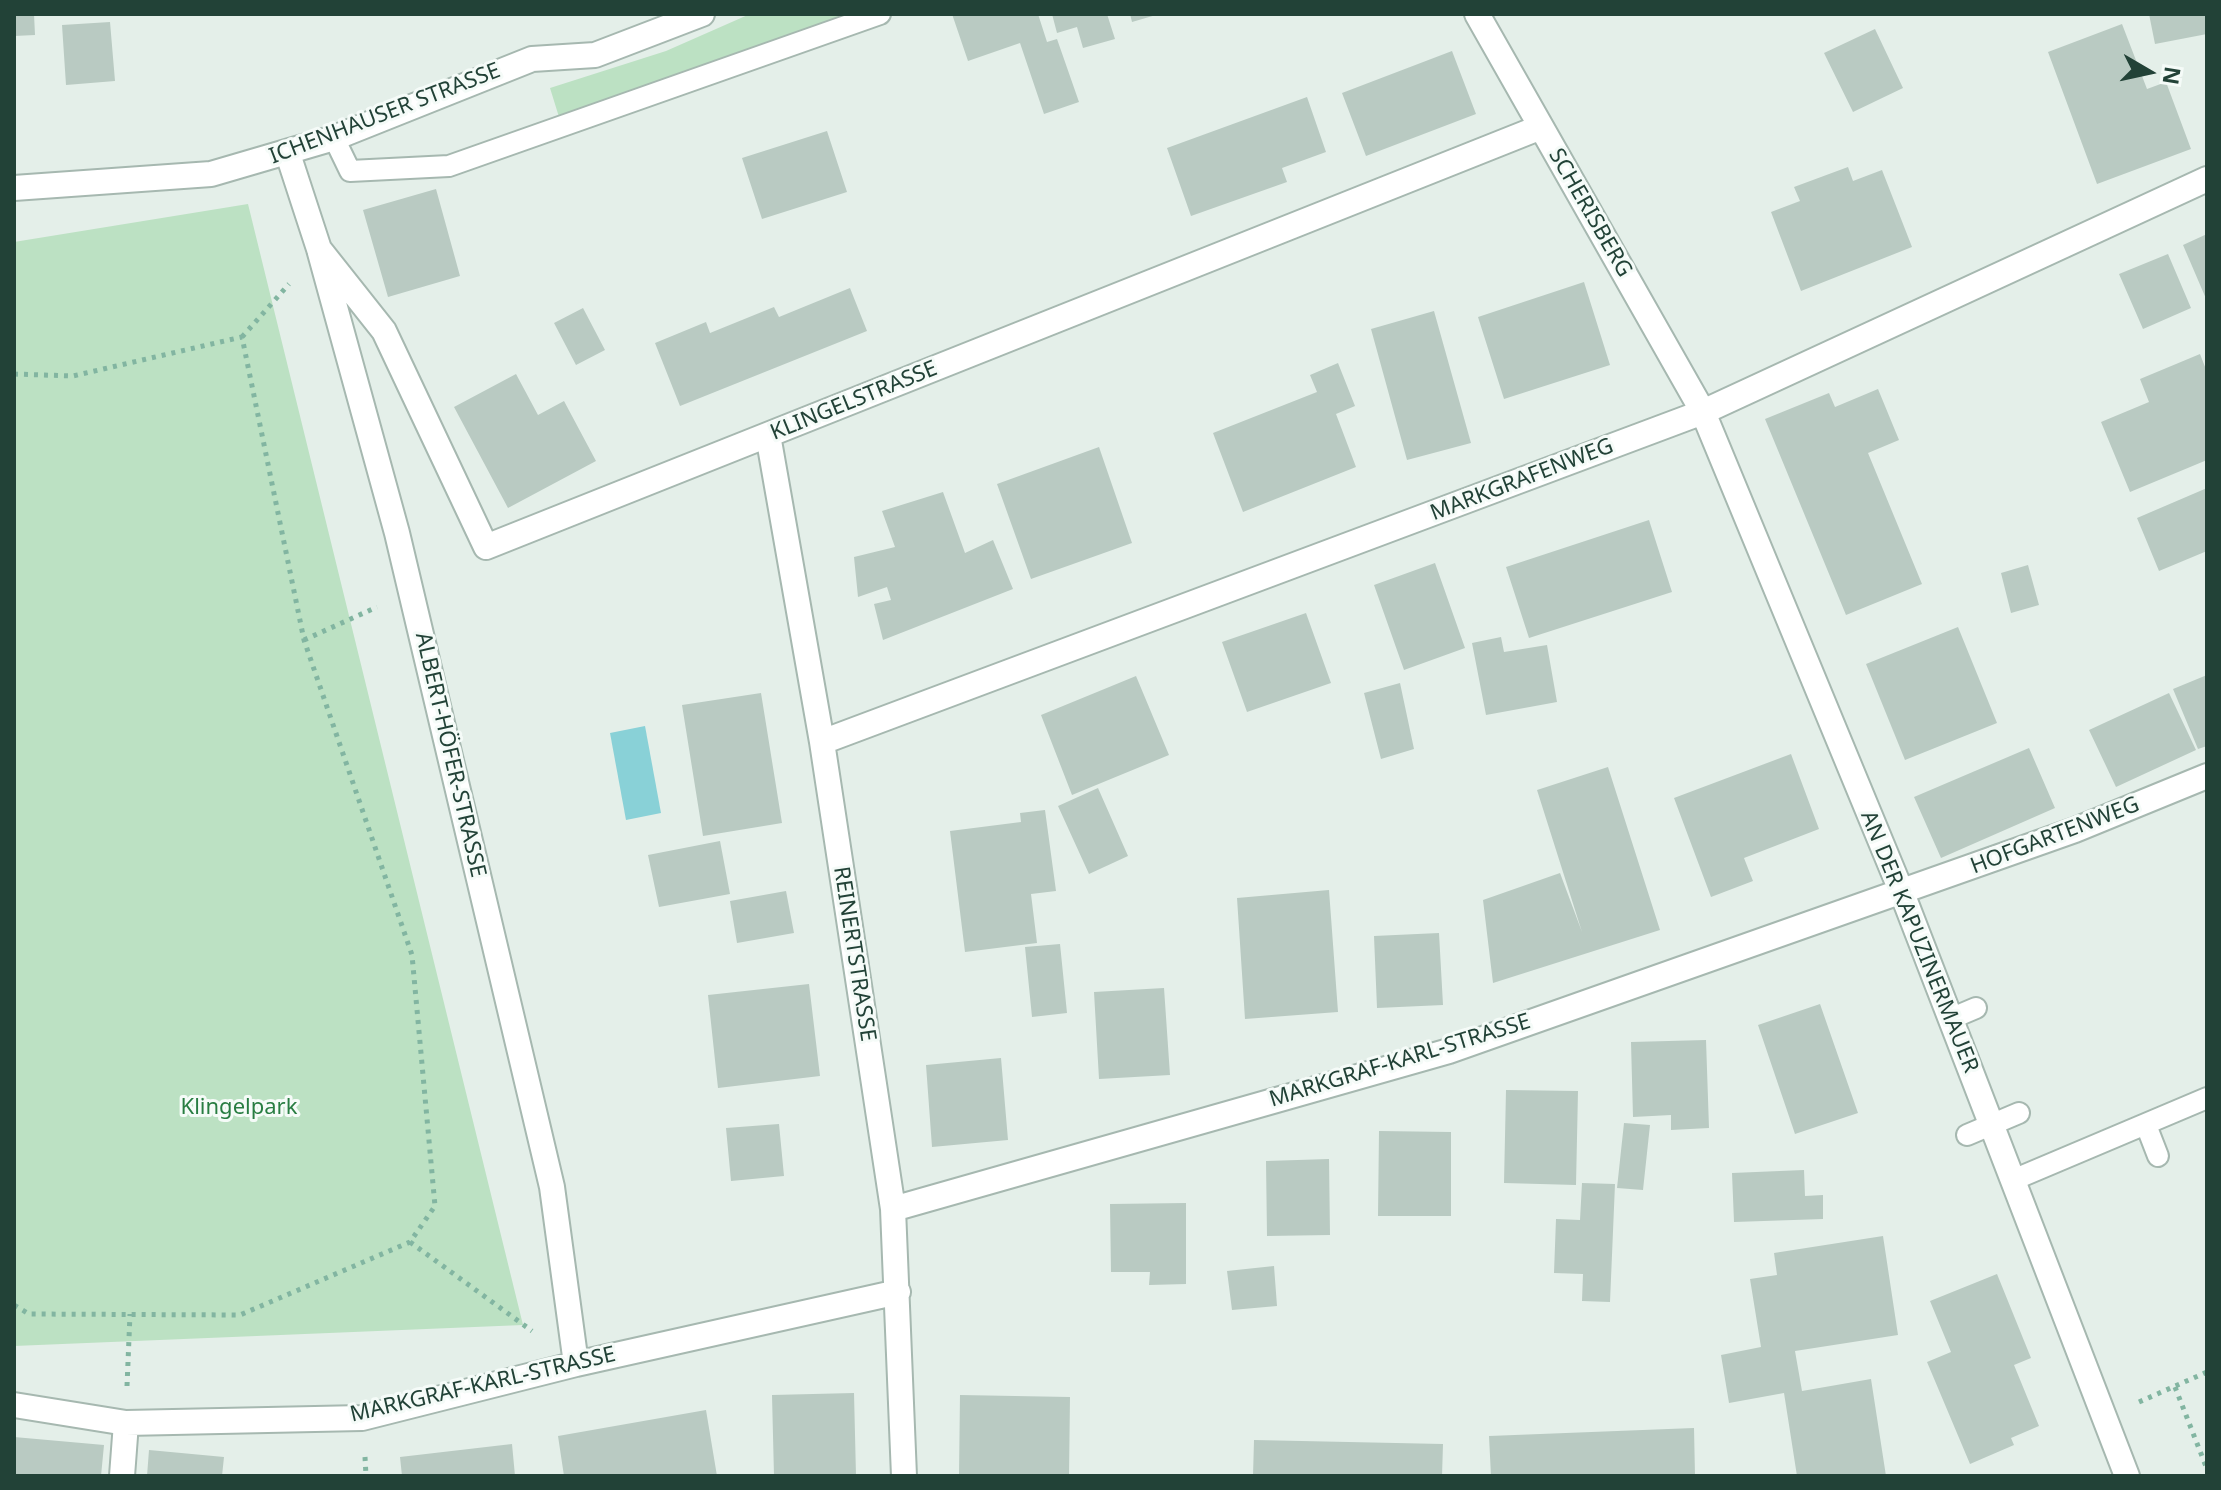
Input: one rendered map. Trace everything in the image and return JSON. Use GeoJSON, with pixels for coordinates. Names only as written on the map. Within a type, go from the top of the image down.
{"type":"FeatureCollection","features":[{"type":"Feature","properties":{"kind":"street","name":"ICHENHAUSER STRASSE"},"geometry":{"type":"LineString","coordinates":[[14,188],[211,174],[288,154],[334,138],[532,59],[595,55],[702,14]]}},
{"type":"Feature","properties":{"kind":"street","name":"SCHERISBERG"},"geometry":{"type":"LineString","coordinates":[[1477,14],[1703,412]]}},
{"type":"Feature","properties":{"kind":"street","name":"KLINGELSTRASSE"},"geometry":{"type":"LineString","coordinates":[[319,249],[384,331],[486,547],[1541,127]]}},
{"type":"Feature","properties":{"kind":"street","name":"ALBERT-HÖFER-STRASSE"},"geometry":{"type":"LineString","coordinates":[[288,154],[319,249],[411,592],[552,1187],[576,1364]]}},
{"type":"Feature","properties":{"kind":"street","name":"MARKGRAFENWEG"},"geometry":{"type":"LineString","coordinates":[[822,742],[1703,412],[2207,179]]}},
{"type":"Feature","properties":{"kind":"street","name":"AN DER KAPUZINERMAUER"},"geometry":{"type":"LineString","coordinates":[[1703,412],[1902,893],[2105,1417],[2120,1474]]}},
{"type":"Feature","properties":{"kind":"street","name":"REINERTSTRASSE"},"geometry":{"type":"LineString","coordinates":[[768,435],[822,742],[893,1209],[904,1476]]}},
{"type":"Feature","properties":{"kind":"street","name":"HOFGARTENWEG"},"geometry":{"type":"LineString","coordinates":[[1902,893],[2075,830],[2207,776]]}},
{"type":"Feature","properties":{"kind":"street","name":"MARKGRAF-KARL-STRASSE"},"geometry":{"type":"LineString","coordinates":[[893,1209],[1449,1051],[1902,893]]}},
{"type":"Feature","properties":{"kind":"street","name":"MARKGRAF-KARL-STRASSE"},"geometry":{"type":"LineString","coordinates":[[14,1405],[126,1423],[362,1418],[576,1364],[898,1292]]}},
{"type":"Feature","properties":{"kind":"street"},"geometry":{"type":"LineString","coordinates":[[122,1476],[126,1423]]}},
{"type":"Feature","properties":{"kind":"lane"},"geometry":{"type":"LineString","coordinates":[[334,138],[350,171],[449,166],[880,14]]}},
{"type":"Feature","properties":{"kind":"lane"},"geometry":{"type":"LineString","coordinates":[[1950,1019],[1976,1008]]}},
{"type":"Feature","properties":{"kind":"lane"},"geometry":{"type":"LineString","coordinates":[[2013,1180],[2207,1098]]}},
{"type":"Feature","properties":{"kind":"lane"},"geometry":{"type":"LineString","coordinates":[[1967,1135],[2019,1113]]}},
{"type":"Feature","properties":{"kind":"lane"},"geometry":{"type":"LineString","coordinates":[[2146,1125],[2158,1156]]}},
{"type":"Feature","properties":{"kind":"path"},"geometry":{"type":"LineString","coordinates":[[14,374],[73,376],[242,337],[319,249]]}},
{"type":"Feature","properties":{"kind":"path"},"geometry":{"type":"LineString","coordinates":[[14,1305],[29,1314],[240,1315],[410,1242],[435,1206],[412,955],[304,640],[242,337]]}},
{"type":"Feature","properties":{"kind":"path"},"geometry":{"type":"LineString","coordinates":[[304,640],[411,592]]}},
{"type":"Feature","properties":{"kind":"path"},"geometry":{"type":"LineString","coordinates":[[410,1242],[576,1364]]}},
{"type":"Feature","properties":{"kind":"path"},"geometry":{"type":"LineString","coordinates":[[126,1423],[130,1314]]}},
{"type":"Feature","properties":{"kind":"path"},"geometry":{"type":"LineString","coordinates":[[2105,1417],[2207,1372]]}},
{"type":"Feature","properties":{"kind":"path"},"geometry":{"type":"LineString","coordinates":[[2175,1387],[2207,1469]]}},
{"type":"Feature","properties":{"kind":"green space"},"geometry":{"type":"Polygon","coordinates":[[[750,14],[850,14],[559,117],[550,88],[666,51],[750,14]]]}},
{"type":"Feature","properties":{"kind":"green space","name":"Klingelpark"},"geometry":{"type":"Polygon","coordinates":[[[248,204],[523,1325],[14,1346],[14,242],[248,204]]]}},
{"type":"Feature","properties":{"kind":"water"},"geometry":{"type":"Polygon","coordinates":[[[645,726],[661,813],[626,820],[610,733],[645,726]]]}},
{"type":"Feature","properties":{"kind":"building"},"geometry":{"type":"Polygon","coordinates":[[[14,14],[34,14],[35,35],[14,36],[14,14]]]}},
{"type":"Feature","properties":{"kind":"building"},"geometry":{"type":"Polygon","coordinates":[[[952,14],[1038,14],[1047,42],[1057,39],[1079,102],[1044,114],[1020,43],[968,61],[952,14]]]}},
{"type":"Feature","properties":{"kind":"building"},"geometry":{"type":"Polygon","coordinates":[[[1052,14],[1107,14],[1115,39],[1083,48],[1077,27],[1057,33],[1052,14]]]}},
{"type":"Feature","properties":{"kind":"building"},"geometry":{"type":"Polygon","coordinates":[[[1130,14],[1156,14],[1156,15],[1132,22],[1130,14]]]}},
{"type":"Feature","properties":{"kind":"building"},"geometry":{"type":"Polygon","coordinates":[[[2149,14],[2207,14],[2207,34],[2155,44],[2149,14]]]}},
{"type":"Feature","properties":{"kind":"building"},"geometry":{"type":"Polygon","coordinates":[[[110,22],[115,81],[66,85],[62,25],[110,22]]]}},
{"type":"Feature","properties":{"kind":"building"},"geometry":{"type":"Polygon","coordinates":[[[2122,24],[2147,89],[2166,82],[2191,149],[2097,184],[2048,52],[2122,24]]]}},
{"type":"Feature","properties":{"kind":"building"},"geometry":{"type":"Polygon","coordinates":[[[1875,29],[1903,88],[1853,112],[1824,53],[1875,29]]]}},
{"type":"Feature","properties":{"kind":"building"},"geometry":{"type":"Polygon","coordinates":[[[1452,51],[1476,114],[1366,156],[1342,93],[1452,51]]]}},
{"type":"Feature","properties":{"kind":"building"},"geometry":{"type":"Polygon","coordinates":[[[1307,97],[1326,152],[1282,168],[1287,182],[1191,216],[1167,148],[1307,97]]]}},
{"type":"Feature","properties":{"kind":"building"},"geometry":{"type":"Polygon","coordinates":[[[827,131],[847,192],[762,219],[742,158],[827,131]]]}},
{"type":"Feature","properties":{"kind":"building"},"geometry":{"type":"Polygon","coordinates":[[[1848,167],[1853,181],[1882,170],[1912,247],[1801,291],[1771,212],[1800,201],[1794,187],[1848,167]]]}},
{"type":"Feature","properties":{"kind":"building"},"geometry":{"type":"Polygon","coordinates":[[[436,189],[460,276],[388,297],[363,210],[436,189]]]}},
{"type":"Feature","properties":{"kind":"building"},"geometry":{"type":"Polygon","coordinates":[[[2207,234],[2207,301],[2183,245],[2207,234]]]}},
{"type":"Feature","properties":{"kind":"building"},"geometry":{"type":"Polygon","coordinates":[[[2168,254],[2191,308],[2143,329],[2119,274],[2168,254]]]}},
{"type":"Feature","properties":{"kind":"building"},"geometry":{"type":"Polygon","coordinates":[[[1584,282],[1610,365],[1504,399],[1478,317],[1584,282]]]}},
{"type":"Feature","properties":{"kind":"building"},"geometry":{"type":"Polygon","coordinates":[[[850,288],[867,331],[680,406],[655,343],[706,322],[710,333],[774,307],[779,317],[850,288]]]}},
{"type":"Feature","properties":{"kind":"building"},"geometry":{"type":"Polygon","coordinates":[[[583,308],[605,350],[576,365],[554,323],[583,308]]]}},
{"type":"Feature","properties":{"kind":"building"},"geometry":{"type":"Polygon","coordinates":[[[1434,311],[1471,443],[1407,460],[1371,329],[1434,311]]]}},
{"type":"Feature","properties":{"kind":"building"},"geometry":{"type":"Polygon","coordinates":[[[2200,354],[2207,372],[2207,460],[2130,492],[2101,422],[2149,402],[2140,379],[2200,354]]]}},
{"type":"Feature","properties":{"kind":"building"},"geometry":{"type":"Polygon","coordinates":[[[1338,363],[1355,406],[1336,414],[1356,467],[1243,512],[1213,433],[1317,392],[1310,375],[1338,363]]]}},
{"type":"Feature","properties":{"kind":"building"},"geometry":{"type":"Polygon","coordinates":[[[516,374],[538,415],[564,401],[596,461],[508,508],[454,407],[516,374]]]}},
{"type":"Feature","properties":{"kind":"building"},"geometry":{"type":"Polygon","coordinates":[[[1878,389],[1899,440],[1868,453],[1922,584],[1846,615],[1765,419],[1829,393],[1835,407],[1878,389]]]}},
{"type":"Feature","properties":{"kind":"building"},"geometry":{"type":"Polygon","coordinates":[[[1099,447],[1132,543],[1031,579],[997,484],[1099,447]]]}},
{"type":"Feature","properties":{"kind":"building"},"geometry":{"type":"Polygon","coordinates":[[[2207,488],[2207,551],[2159,571],[2137,518],[2207,488]]]}},
{"type":"Feature","properties":{"kind":"building"},"geometry":{"type":"Polygon","coordinates":[[[943,492],[965,553],[993,540],[1013,589],[883,640],[874,604],[891,600],[887,587],[858,597],[854,557],[895,547],[882,511],[943,492]]]}},
{"type":"Feature","properties":{"kind":"building"},"geometry":{"type":"Polygon","coordinates":[[[1649,520],[1672,592],[1529,638],[1506,567],[1649,520]]]}},
{"type":"Feature","properties":{"kind":"building"},"geometry":{"type":"Polygon","coordinates":[[[1435,563],[1465,648],[1404,670],[1374,585],[1435,563]]]}},
{"type":"Feature","properties":{"kind":"building"},"geometry":{"type":"Polygon","coordinates":[[[2028,565],[2039,605],[2011,613],[2001,573],[2028,565]]]}},
{"type":"Feature","properties":{"kind":"building"},"geometry":{"type":"Polygon","coordinates":[[[1306,613],[1331,683],[1247,712],[1222,642],[1306,613]]]}},
{"type":"Feature","properties":{"kind":"building"},"geometry":{"type":"Polygon","coordinates":[[[1958,627],[1997,723],[1905,760],[1866,664],[1958,627]]]}},
{"type":"Feature","properties":{"kind":"building"},"geometry":{"type":"Polygon","coordinates":[[[1501,637],[1504,652],[1547,645],[1557,702],[1486,715],[1472,643],[1501,637]]]}},
{"type":"Feature","properties":{"kind":"building"},"geometry":{"type":"Polygon","coordinates":[[[2207,675],[2207,746],[2198,749],[2173,689],[2207,675]]]}},
{"type":"Feature","properties":{"kind":"building"},"geometry":{"type":"Polygon","coordinates":[[[1136,676],[1169,755],[1072,795],[1041,715],[1136,676]]]}},
{"type":"Feature","properties":{"kind":"building"},"geometry":{"type":"Polygon","coordinates":[[[1400,683],[1414,749],[1381,759],[1364,693],[1400,683]]]}},
{"type":"Feature","properties":{"kind":"building"},"geometry":{"type":"Polygon","coordinates":[[[761,693],[782,823],[703,836],[682,705],[761,693]]]}},
{"type":"Feature","properties":{"kind":"building"},"geometry":{"type":"Polygon","coordinates":[[[2169,693],[2196,750],[2116,787],[2089,730],[2169,693]]]}},
{"type":"Feature","properties":{"kind":"building"},"geometry":{"type":"Polygon","coordinates":[[[2029,748],[2055,808],[1941,858],[1914,797],[2029,748]]]}},
{"type":"Feature","properties":{"kind":"building"},"geometry":{"type":"Polygon","coordinates":[[[1791,754],[1819,829],[1744,858],[1753,881],[1711,897],[1674,798],[1791,754]]]}},
{"type":"Feature","properties":{"kind":"building"},"geometry":{"type":"Polygon","coordinates":[[[1608,767],[1660,930],[1493,983],[1483,900],[1560,873],[1582,932],[1537,790],[1608,767]]]}},
{"type":"Feature","properties":{"kind":"building"},"geometry":{"type":"Polygon","coordinates":[[[1098,788],[1128,856],[1089,874],[1058,806],[1098,788]]]}},
{"type":"Feature","properties":{"kind":"building"},"geometry":{"type":"Polygon","coordinates":[[[1045,810],[1056,891],[1031,894],[1037,943],[965,952],[950,831],[1021,822],[1020,813],[1045,810]]]}},
{"type":"Feature","properties":{"kind":"building"},"geometry":{"type":"Polygon","coordinates":[[[720,841],[730,894],[659,907],[648,855],[720,841]]]}},
{"type":"Feature","properties":{"kind":"building"},"geometry":{"type":"Polygon","coordinates":[[[1329,890],[1338,1012],[1245,1019],[1237,898],[1329,890]]]}},
{"type":"Feature","properties":{"kind":"building"},"geometry":{"type":"Polygon","coordinates":[[[786,891],[794,933],[737,943],[730,901],[786,891]]]}},
{"type":"Feature","properties":{"kind":"building"},"geometry":{"type":"Polygon","coordinates":[[[1439,933],[1443,1005],[1377,1008],[1374,936],[1439,933]]]}},
{"type":"Feature","properties":{"kind":"building"},"geometry":{"type":"Polygon","coordinates":[[[1060,944],[1067,1013],[1032,1017],[1025,947],[1060,944]]]}},
{"type":"Feature","properties":{"kind":"building"},"geometry":{"type":"Polygon","coordinates":[[[809,984],[820,1076],[718,1088],[708,995],[809,984]]]}},
{"type":"Feature","properties":{"kind":"building"},"geometry":{"type":"Polygon","coordinates":[[[1164,988],[1170,1075],[1099,1079],[1094,992],[1164,988]]]}},
{"type":"Feature","properties":{"kind":"building"},"geometry":{"type":"Polygon","coordinates":[[[1820,1004],[1858,1113],[1795,1134],[1758,1025],[1820,1004]]]}},
{"type":"Feature","properties":{"kind":"building"},"geometry":{"type":"Polygon","coordinates":[[[1706,1040],[1709,1128],[1671,1130],[1671,1115],[1633,1117],[1631,1042],[1706,1040]]]}},
{"type":"Feature","properties":{"kind":"building"},"geometry":{"type":"Polygon","coordinates":[[[1001,1058],[1008,1140],[932,1147],[926,1065],[1001,1058]]]}},
{"type":"Feature","properties":{"kind":"building"},"geometry":{"type":"Polygon","coordinates":[[[1506,1090],[1578,1091],[1576,1185],[1504,1183],[1506,1090]]]}},
{"type":"Feature","properties":{"kind":"building"},"geometry":{"type":"Polygon","coordinates":[[[1624,1123],[1650,1125],[1643,1190],[1617,1188],[1624,1123]]]}},
{"type":"Feature","properties":{"kind":"building"},"geometry":{"type":"Polygon","coordinates":[[[779,1124],[784,1176],[731,1181],[726,1128],[779,1124]]]}},
{"type":"Feature","properties":{"kind":"building"},"geometry":{"type":"Polygon","coordinates":[[[1379,1131],[1451,1132],[1451,1216],[1378,1216],[1379,1131]]]}},
{"type":"Feature","properties":{"kind":"building"},"geometry":{"type":"Polygon","coordinates":[[[1329,1159],[1330,1235],[1267,1236],[1266,1161],[1329,1159]]]}},
{"type":"Feature","properties":{"kind":"building"},"geometry":{"type":"Polygon","coordinates":[[[1804,1170],[1805,1196],[1823,1195],[1823,1219],[1734,1222],[1732,1173],[1804,1170]]]}},
{"type":"Feature","properties":{"kind":"building"},"geometry":{"type":"Polygon","coordinates":[[[1582,1183],[1615,1184],[1610,1302],[1582,1301],[1583,1274],[1554,1273],[1556,1219],[1580,1220],[1582,1183]]]}},
{"type":"Feature","properties":{"kind":"building"},"geometry":{"type":"Polygon","coordinates":[[[1186,1203],[1186,1284],[1149,1285],[1150,1272],[1111,1272],[1110,1204],[1186,1203]]]}},
{"type":"Feature","properties":{"kind":"building"},"geometry":{"type":"Polygon","coordinates":[[[1883,1236],[1898,1335],[1795,1351],[1802,1391],[1871,1379],[1886,1476],[1797,1476],[1784,1393],[1729,1403],[1721,1355],[1761,1347],[1750,1279],[1777,1275],[1774,1253],[1883,1236]]]}},
{"type":"Feature","properties":{"kind":"building"},"geometry":{"type":"Polygon","coordinates":[[[1274,1266],[1277,1306],[1232,1310],[1227,1271],[1274,1266]]]}},
{"type":"Feature","properties":{"kind":"building"},"geometry":{"type":"Polygon","coordinates":[[[1997,1274],[2031,1358],[2014,1365],[2039,1426],[2011,1438],[2014,1445],[1970,1464],[1927,1362],[1951,1352],[1930,1301],[1997,1274]]]}},
{"type":"Feature","properties":{"kind":"building"},"geometry":{"type":"Polygon","coordinates":[[[854,1393],[856,1476],[774,1476],[772,1395],[854,1393]]]}},
{"type":"Feature","properties":{"kind":"building"},"geometry":{"type":"Polygon","coordinates":[[[960,1395],[1070,1397],[1069,1476],[959,1476],[960,1395]]]}},
{"type":"Feature","properties":{"kind":"building"},"geometry":{"type":"Polygon","coordinates":[[[706,1410],[717,1476],[564,1476],[558,1436],[706,1410]]]}},
{"type":"Feature","properties":{"kind":"building"},"geometry":{"type":"Polygon","coordinates":[[[1694,1428],[1695,1476],[1491,1476],[1489,1436],[1694,1428]]]}},
{"type":"Feature","properties":{"kind":"building"},"geometry":{"type":"Polygon","coordinates":[[[14,1437],[104,1445],[101,1476],[14,1476],[14,1437]]]}},
{"type":"Feature","properties":{"kind":"building"},"geometry":{"type":"Polygon","coordinates":[[[1254,1440],[1443,1444],[1442,1476],[1253,1476],[1254,1440]]]}},
{"type":"Feature","properties":{"kind":"building"},"geometry":{"type":"Polygon","coordinates":[[[512,1444],[515,1476],[402,1476],[400,1457],[512,1444]]]}},
{"type":"Feature","properties":{"kind":"building"},"geometry":{"type":"Polygon","coordinates":[[[149,1450],[224,1457],[222,1476],[147,1476],[149,1450]]]}}]}
